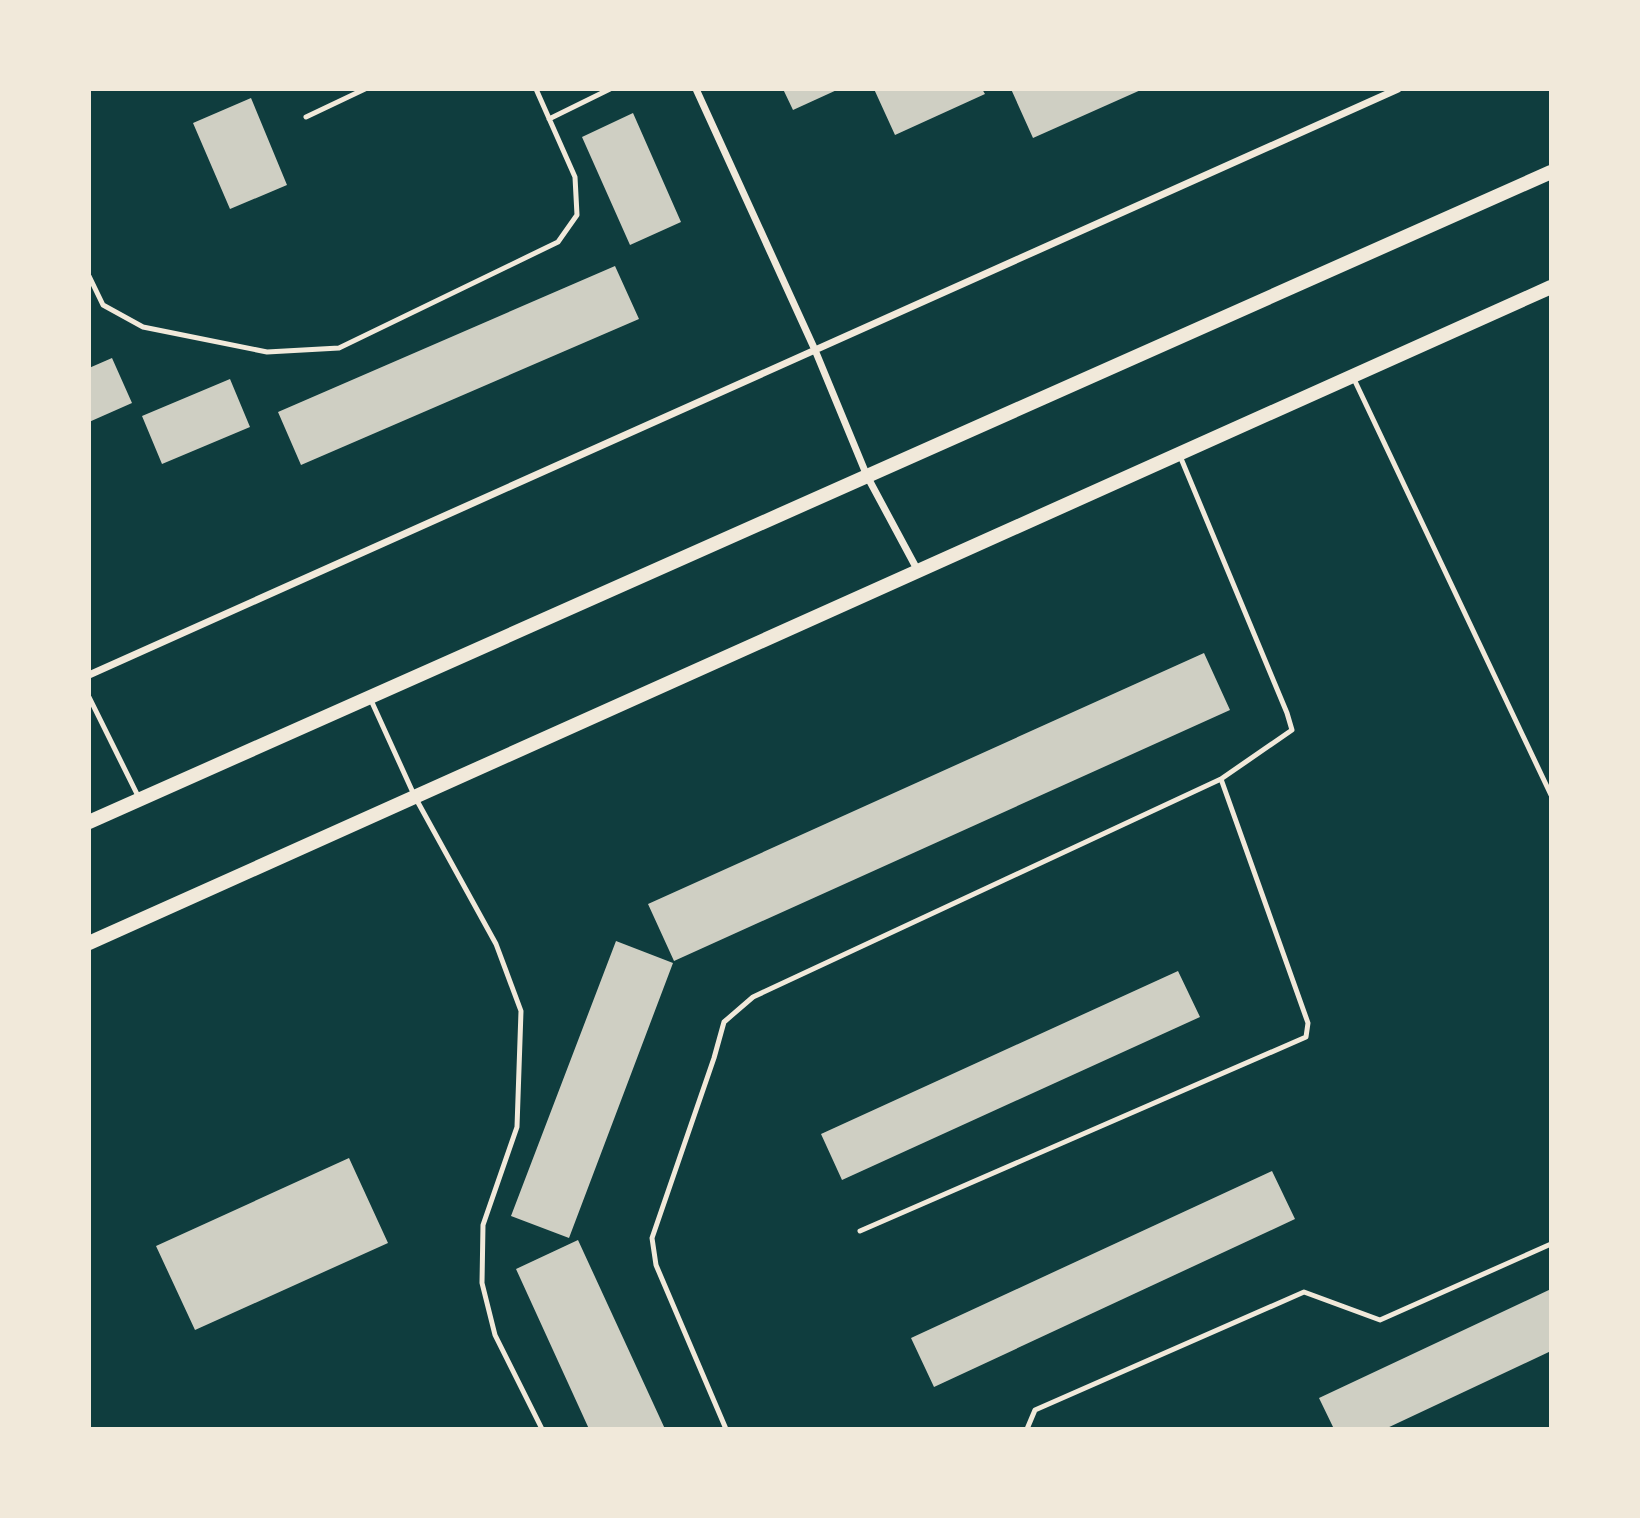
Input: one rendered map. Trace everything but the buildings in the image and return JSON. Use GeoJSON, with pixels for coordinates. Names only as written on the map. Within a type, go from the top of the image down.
{"type":"FeatureCollection","features":[{"type":"Feature","properties":{"kind":"main road"},"geometry":{"type":"LineString","coordinates":[[89,822],[1551,172]]}},
{"type":"Feature","properties":{"kind":"main road"},"geometry":{"type":"LineString","coordinates":[[89,943],[1551,287]]}},
{"type":"Feature","properties":{"kind":"street"},"geometry":{"type":"LineString","coordinates":[[696,89],[815,350],[867,476],[918,571]]}},
{"type":"Feature","properties":{"kind":"street"},"geometry":{"type":"LineString","coordinates":[[89,675],[1398,89]]}},
{"type":"Feature","properties":{"kind":"lane"},"geometry":{"type":"LineString","coordinates":[[306,117],[365,89]]}},
{"type":"Feature","properties":{"kind":"lane"},"geometry":{"type":"LineString","coordinates":[[89,275],[103,305],[143,327],[267,352],[339,348],[558,242],[577,215],[575,177],[536,89]]}},
{"type":"Feature","properties":{"kind":"lane"},"geometry":{"type":"LineString","coordinates":[[549,119],[610,89]]}},
{"type":"Feature","properties":{"kind":"lane"},"geometry":{"type":"LineString","coordinates":[[1352,376],[1551,795]]}},
{"type":"Feature","properties":{"kind":"lane"},"geometry":{"type":"LineString","coordinates":[[726,1429],[656,1265],[652,1238],[715,1058],[724,1022],[753,997],[1221,779],[1292,730],[1179,454]]}},
{"type":"Feature","properties":{"kind":"lane"},"geometry":{"type":"LineString","coordinates":[[89,697],[140,800]]}},
{"type":"Feature","properties":{"kind":"lane"},"geometry":{"type":"LineString","coordinates":[[370,698],[415,796],[496,944],[521,1011],[517,1128],[483,1225],[482,1283],[495,1335],[542,1429]]}},
{"type":"Feature","properties":{"kind":"lane"},"geometry":{"type":"LineString","coordinates":[[860,1231],[1306,1037],[1308,1023],[1221,779]]}},
{"type":"Feature","properties":{"kind":"lane"},"geometry":{"type":"LineString","coordinates":[[1027,1429],[1035,1410],[1304,1292],[1380,1321],[1551,1244]]}}]}
